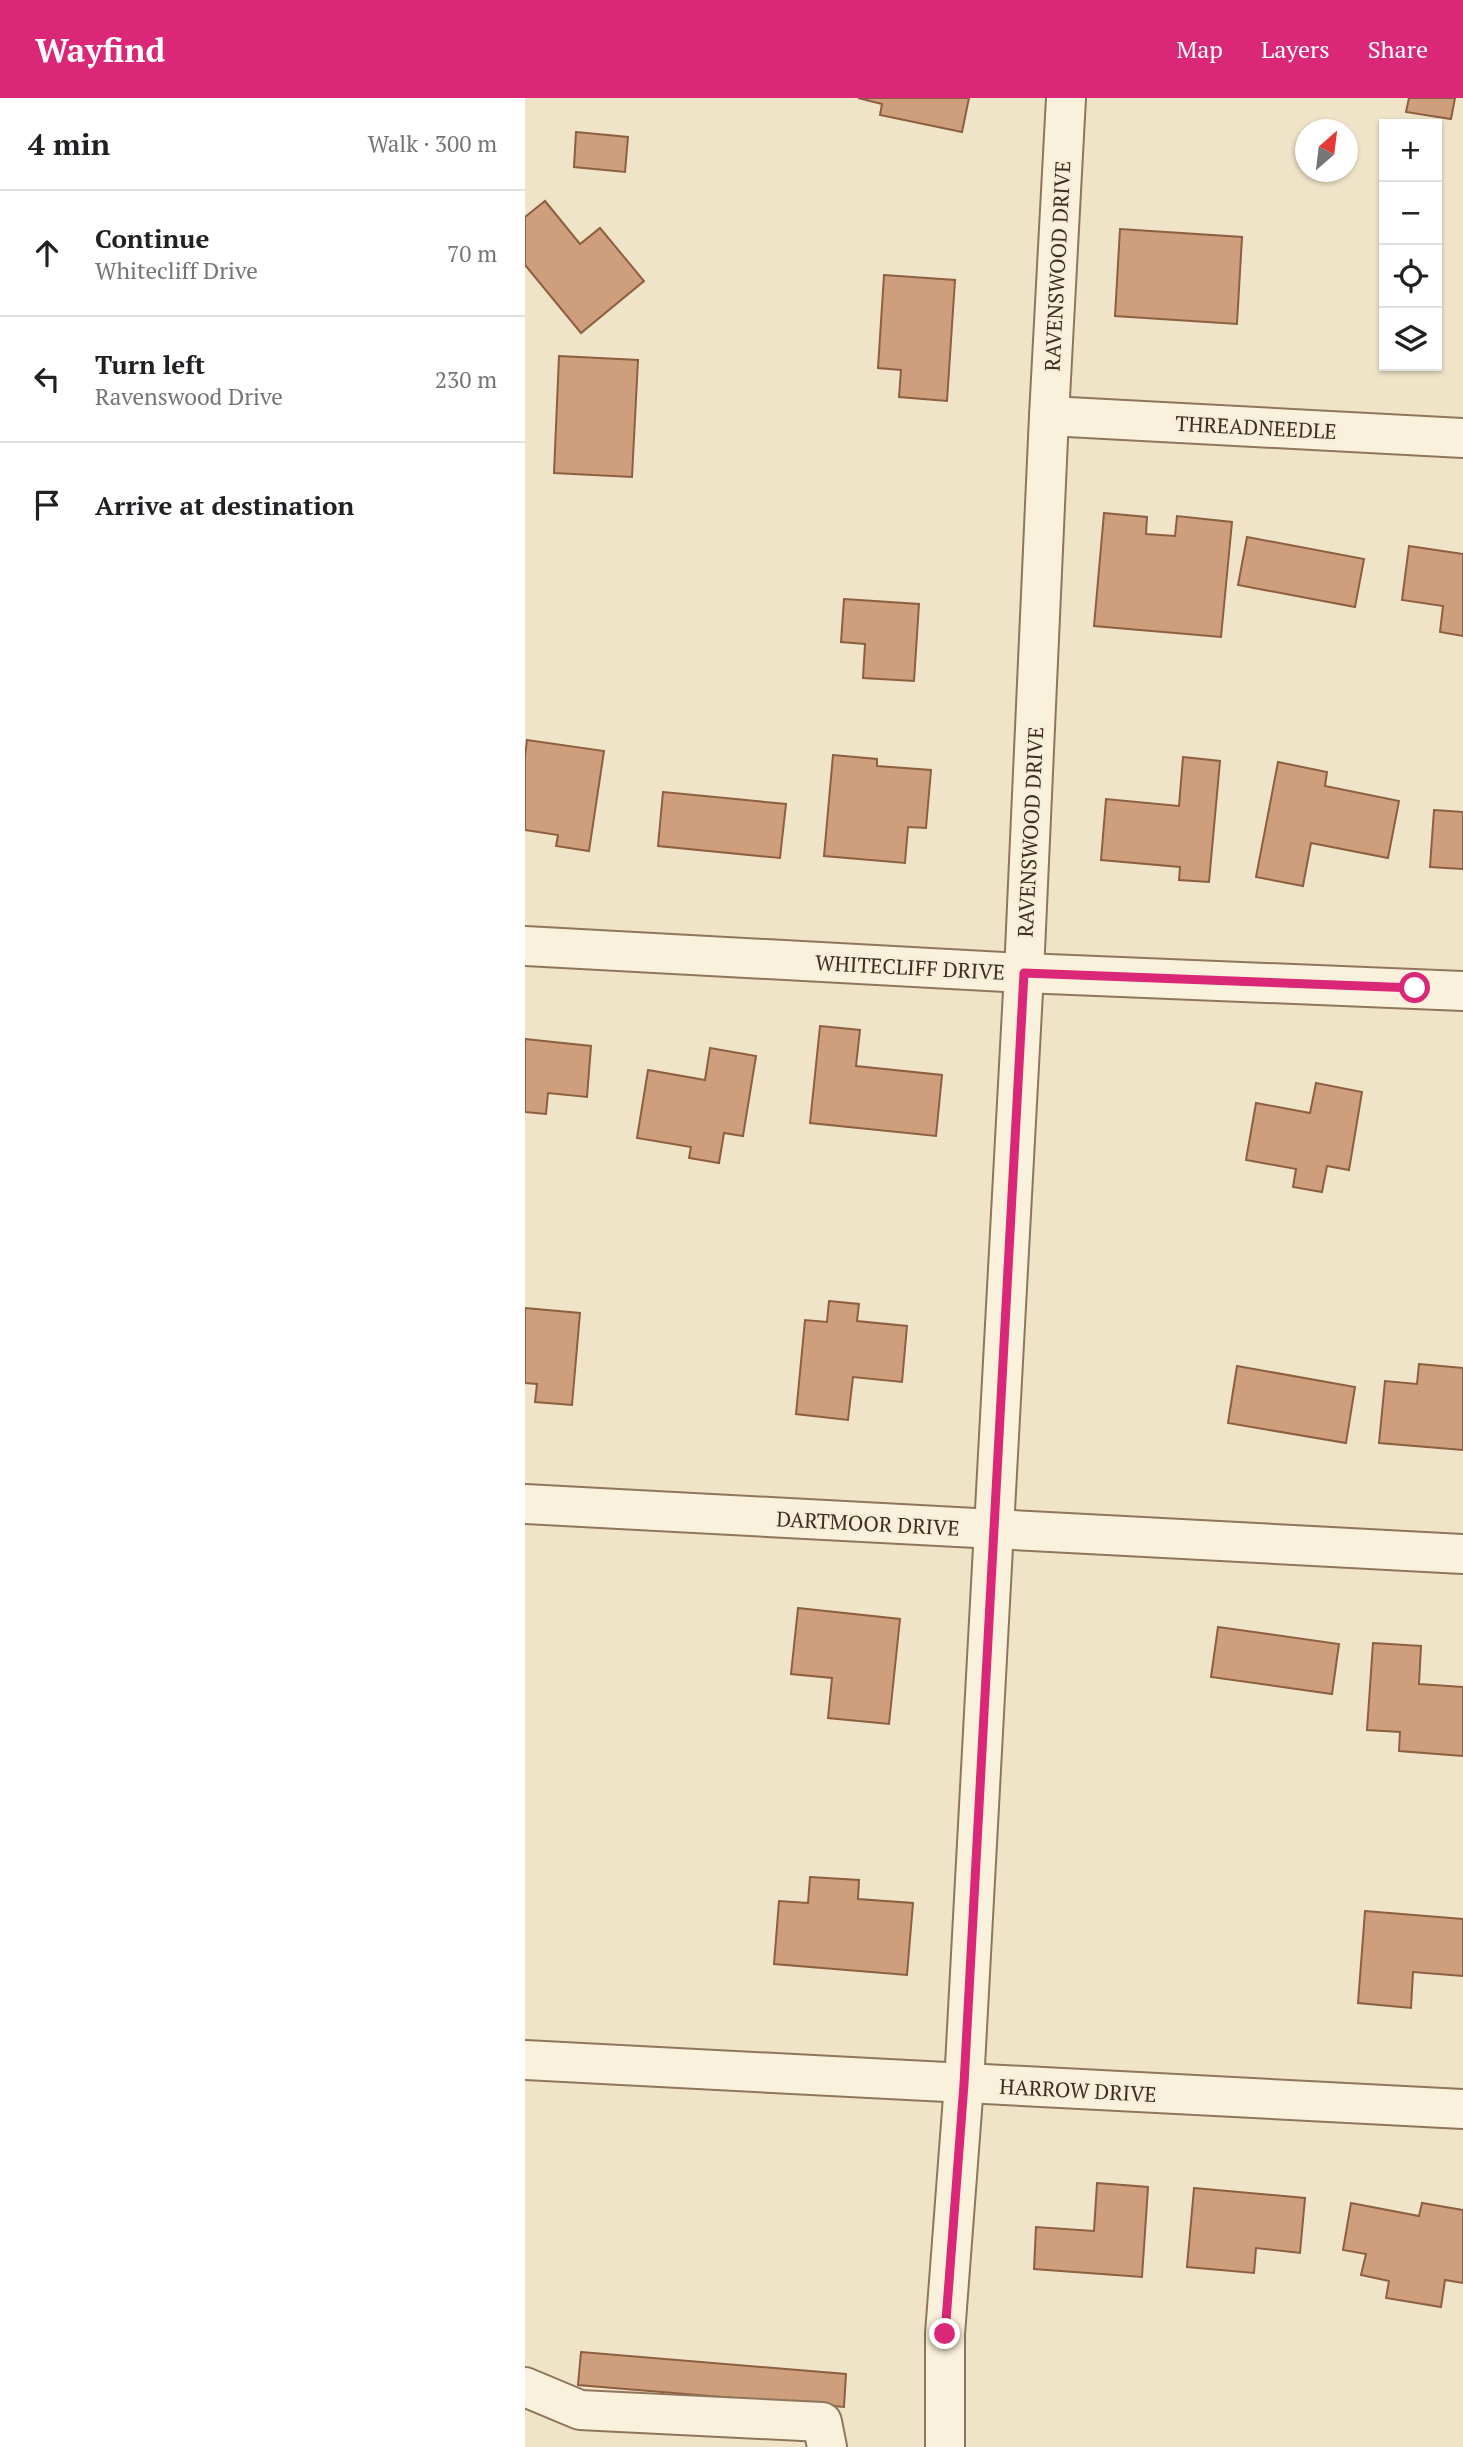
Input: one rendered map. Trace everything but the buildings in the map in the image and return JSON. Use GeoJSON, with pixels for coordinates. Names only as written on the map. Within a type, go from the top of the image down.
{"type":"FeatureCollection","features":[{"type":"Feature","properties":{"kind":"street","name":"RAVENSWOOD DRIVE"},"geometry":{"type":"LineString","coordinates":[[945,2447],[945,2334],[964,2084],[994,1530],[1066,98]]}},
{"type":"Feature","properties":{"kind":"street","name":"THREADNEEDLE"},"geometry":{"type":"LineString","coordinates":[[1049,416],[1463,438]]}},
{"type":"Feature","properties":{"kind":"street","name":"WHITECLIFF DRIVE"},"geometry":{"type":"LineString","coordinates":[[525,946],[1024,973],[1463,991]]}},
{"type":"Feature","properties":{"kind":"street","name":"DARTMOOR DRIVE"},"geometry":{"type":"LineString","coordinates":[[525,1504],[1463,1554]]}},
{"type":"Feature","properties":{"kind":"street","name":"HARROW DRIVE"},"geometry":{"type":"LineString","coordinates":[[525,2060],[1463,2109]]}},
{"type":"Feature","properties":{"kind":"street"},"geometry":{"type":"LineString","coordinates":[[525,2388],[580,2410],[822,2422],[827,2447]]}},
{"type":"Feature","properties":{"kind":"route"},"geometry":{"type":"LineString","coordinates":[[945,2334],[964,2084],[1024,973],[1415,988]]}}]}
